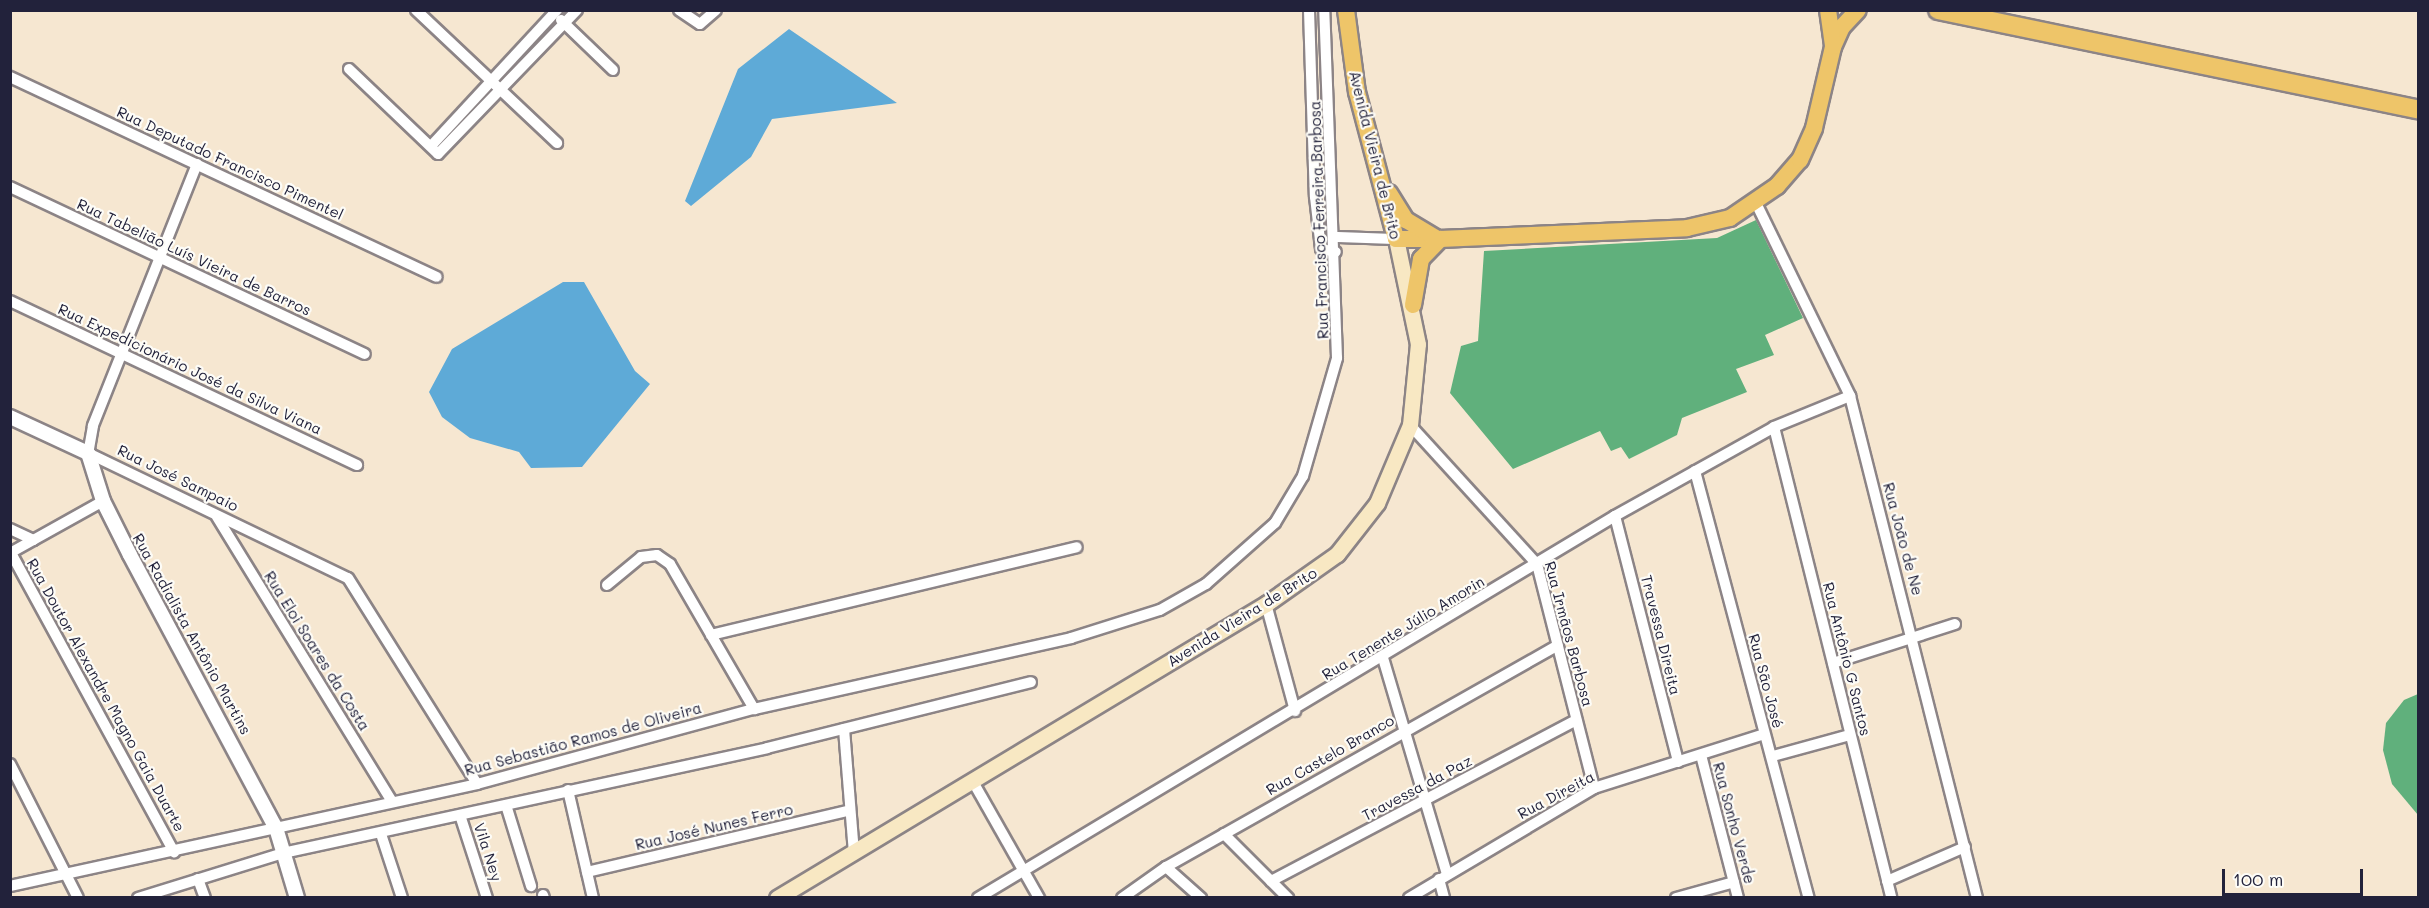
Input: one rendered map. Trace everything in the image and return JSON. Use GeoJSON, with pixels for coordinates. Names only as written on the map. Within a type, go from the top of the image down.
{"type":"FeatureCollection","features":[{"type":"Feature","properties":{"kind":"highway"},"geometry":{"type":"LineString","coordinates":[[1938,10],[2418,109]]}},
{"type":"Feature","properties":{"kind":"main road","name":"Avenida Vieira de Brito"},"geometry":{"type":"LineString","coordinates":[[777,897],[1266,604],[1323,566],[1360,528],[1392,476],[1410,425],[1418,363],[1413,305],[1352,69],[1346,10]]}},
{"type":"Feature","properties":{"kind":"main road"},"geometry":{"type":"LineString","coordinates":[[1828,10],[1833,47]]}},
{"type":"Feature","properties":{"kind":"main road"},"geometry":{"type":"LineString","coordinates":[[1396,239],[1687,228],[1730,218],[1756,203],[1800,160],[1814,128],[1833,47],[1842,27],[1858,10]]}},
{"type":"Feature","properties":{"kind":"main road"},"geometry":{"type":"LineString","coordinates":[[1379,176],[1406,220],[1440,239]]}},
{"type":"Feature","properties":{"kind":"main road"},"geometry":{"type":"LineString","coordinates":[[1413,305],[1421,259],[1440,239]]}},
{"type":"Feature","properties":{"kind":"street"},"geometry":{"type":"LineString","coordinates":[[416,10],[557,143]]}},
{"type":"Feature","properties":{"kind":"street"},"geometry":{"type":"LineString","coordinates":[[349,69],[432,145],[438,154],[444,152],[577,10]]}},
{"type":"Feature","properties":{"kind":"street"},"geometry":{"type":"LineString","coordinates":[[679,10],[700,24],[716,10]]}},
{"type":"Feature","properties":{"kind":"street"},"geometry":{"type":"LineString","coordinates":[[1309,10],[1315,197],[1321,249],[1336,252]]}},
{"type":"Feature","properties":{"kind":"street","name":"Rua Francisco Ferreira Barbosa"},"geometry":{"type":"LineString","coordinates":[[1160,610],[1206,584],[1252,548],[1275,523],[1303,476],[1337,358],[1336,237],[1324,10]]}},
{"type":"Feature","properties":{"kind":"street"},"geometry":{"type":"LineString","coordinates":[[432,145],[554,12],[613,70]]}},
{"type":"Feature","properties":{"kind":"street","name":"Rua Deputado Francisco Pimentel"},"geometry":{"type":"LineString","coordinates":[[10,77],[436,277]]}},
{"type":"Feature","properties":{"kind":"street"},"geometry":{"type":"LineString","coordinates":[[88,453],[158,256],[197,164]]}},
{"type":"Feature","properties":{"kind":"street","name":"Rua Tabelião Luís Vieira de Barros"},"geometry":{"type":"LineString","coordinates":[[10,187],[364,354]]}},
{"type":"Feature","properties":{"kind":"street","name":"Rua João de Ne"},"geometry":{"type":"LineString","coordinates":[[1756,203],[1850,396],[1914,637],[1977,897]]}},
{"type":"Feature","properties":{"kind":"street"},"geometry":{"type":"LineString","coordinates":[[1336,237],[1396,239]]}},
{"type":"Feature","properties":{"kind":"street","name":"Rua Expedicionário José da Silva Viana"},"geometry":{"type":"LineString","coordinates":[[10,300],[357,465]]}},
{"type":"Feature","properties":{"kind":"street","name":"Rua Tenente Júlio Amorin"},"geometry":{"type":"LineString","coordinates":[[978,897],[1295,711],[1615,516],[1774,427],[1850,396]]}},
{"type":"Feature","properties":{"kind":"street","name":"Rua José Sampaio"},"geometry":{"type":"LineString","coordinates":[[10,417],[216,517],[332,568],[362,592],[477,784]]}},
{"type":"Feature","properties":{"kind":"street","name":"Rua Irmãos Barbosa"},"geometry":{"type":"LineString","coordinates":[[1410,425],[1537,564],[1594,789]]}},
{"type":"Feature","properties":{"kind":"street","name":"Rua Antônio G Santos"},"geometry":{"type":"LineString","coordinates":[[1774,427],[1891,897]]}},
{"type":"Feature","properties":{"kind":"street","name":"Rua Radialista Antônio Martins"},"geometry":{"type":"LineString","coordinates":[[88,453],[103,501],[276,828],[297,897]]}},
{"type":"Feature","properties":{"kind":"street","name":"Rua São José"},"geometry":{"type":"LineString","coordinates":[[1695,471],[1809,897]]}},
{"type":"Feature","properties":{"kind":"street"},"geometry":{"type":"LineString","coordinates":[[11,553],[103,501]]}},
{"type":"Feature","properties":{"kind":"street","name":"Travessa Direita"},"geometry":{"type":"LineString","coordinates":[[1615,516],[1678,762]]}},
{"type":"Feature","properties":{"kind":"street","name":"Rua Eloi Soares da Costa"},"geometry":{"type":"LineString","coordinates":[[216,517],[391,800]]}},
{"type":"Feature","properties":{"kind":"street"},"geometry":{"type":"LineString","coordinates":[[10,529],[34,540]]}},
{"type":"Feature","properties":{"kind":"street"},"geometry":{"type":"LineString","coordinates":[[711,635],[1077,547]]}},
{"type":"Feature","properties":{"kind":"street","name":"Rua Doutor Alexandre Magno Gaia Duarte"},"geometry":{"type":"LineString","coordinates":[[11,553],[174,852]]}},
{"type":"Feature","properties":{"kind":"street"},"geometry":{"type":"LineString","coordinates":[[607,585],[641,556],[657,555],[670,564],[754,709]]}},
{"type":"Feature","properties":{"kind":"street"},"geometry":{"type":"LineString","coordinates":[[1266,604],[1295,711]]}},
{"type":"Feature","properties":{"kind":"street","name":"Rua Sebastião Ramos de Oliveira"},"geometry":{"type":"LineString","coordinates":[[10,886],[174,852],[391,800],[477,784],[754,709],[1071,638],[1160,610]]}},
{"type":"Feature","properties":{"kind":"street"},"geometry":{"type":"LineString","coordinates":[[1833,663],[1955,624]]}},
{"type":"Feature","properties":{"kind":"street","name":"Rua Castelo Branco"},"geometry":{"type":"LineString","coordinates":[[1122,897],[1166,867],[1404,729],[1558,645]]}},
{"type":"Feature","properties":{"kind":"street"},"geometry":{"type":"LineString","coordinates":[[1383,658],[1425,801],[1443,877],[1444,897]]}},
{"type":"Feature","properties":{"kind":"street"},"geometry":{"type":"LineString","coordinates":[[138,897],[283,853],[381,834],[844,729],[1030,682]]}},
{"type":"Feature","properties":{"kind":"street","name":"Travessa da Paz"},"geometry":{"type":"LineString","coordinates":[[1271,881],[1576,720]]}},
{"type":"Feature","properties":{"kind":"street"},"geometry":{"type":"LineString","coordinates":[[844,729],[847,811],[854,852]]}},
{"type":"Feature","properties":{"kind":"street","name":"Rua Direita"},"geometry":{"type":"LineString","coordinates":[[1410,897],[1594,789],[1764,734]]}},
{"type":"Feature","properties":{"kind":"street"},"geometry":{"type":"LineString","coordinates":[[1773,756],[1850,735]]}},
{"type":"Feature","properties":{"kind":"street","name":"Rua Sonho Verde"},"geometry":{"type":"LineString","coordinates":[[1701,755],[1738,897]]}},
{"type":"Feature","properties":{"kind":"street"},"geometry":{"type":"LineString","coordinates":[[10,764],[70,873],[78,897]]}},
{"type":"Feature","properties":{"kind":"street"},"geometry":{"type":"LineString","coordinates":[[972,780],[1039,897]]}},
{"type":"Feature","properties":{"kind":"street"},"geometry":{"type":"LineString","coordinates":[[568,790],[593,897]]}},
{"type":"Feature","properties":{"kind":"street"},"geometry":{"type":"LineString","coordinates":[[506,805],[531,886]]}},
{"type":"Feature","properties":{"kind":"street","name":"Rua José Nunes Ferro"},"geometry":{"type":"LineString","coordinates":[[587,872],[847,811]]}},
{"type":"Feature","properties":{"kind":"street","name":"Vila Ney"},"geometry":{"type":"LineString","coordinates":[[460,815],[487,897]]}},
{"type":"Feature","properties":{"kind":"street"},"geometry":{"type":"LineString","coordinates":[[381,834],[402,897]]}},
{"type":"Feature","properties":{"kind":"street"},"geometry":{"type":"LineString","coordinates":[[1224,834],[1288,897]]}},
{"type":"Feature","properties":{"kind":"street"},"geometry":{"type":"LineString","coordinates":[[1887,882],[1965,847]]}},
{"type":"Feature","properties":{"kind":"street"},"geometry":{"type":"LineString","coordinates":[[1166,867],[1201,897]]}},
{"type":"Feature","properties":{"kind":"street"},"geometry":{"type":"LineString","coordinates":[[198,879],[205,897]]}},
{"type":"Feature","properties":{"kind":"street"},"geometry":{"type":"LineString","coordinates":[[1676,897],[1734,882]]}},
{"type":"Feature","properties":{"kind":"green space"},"geometry":{"type":"Polygon","coordinates":[[[1756,220],[1803,318],[1765,335],[1774,355],[1736,369],[1747,392],[1682,418],[1677,435],[1629,459],[1621,447],[1611,451],[1600,431],[1513,469],[1450,393],[1461,346],[1478,341],[1484,251],[1717,238],[1756,220]]]}},
{"type":"Feature","properties":{"kind":"green space"},"geometry":{"type":"Polygon","coordinates":[[[2418,694],[2418,815],[2392,784],[2383,750],[2386,723],[2404,700],[2418,694]]]}},
{"type":"Feature","properties":{"kind":"water"},"geometry":{"type":"Polygon","coordinates":[[[789,29],[897,103],[772,119],[751,157],[691,206],[685,201],[738,69],[789,29]]]}},
{"type":"Feature","properties":{"kind":"water"},"geometry":{"type":"Polygon","coordinates":[[[563,282],[584,282],[635,371],[650,384],[582,467],[531,468],[519,452],[470,438],[442,417],[429,392],[452,349],[563,282]]]}}]}
